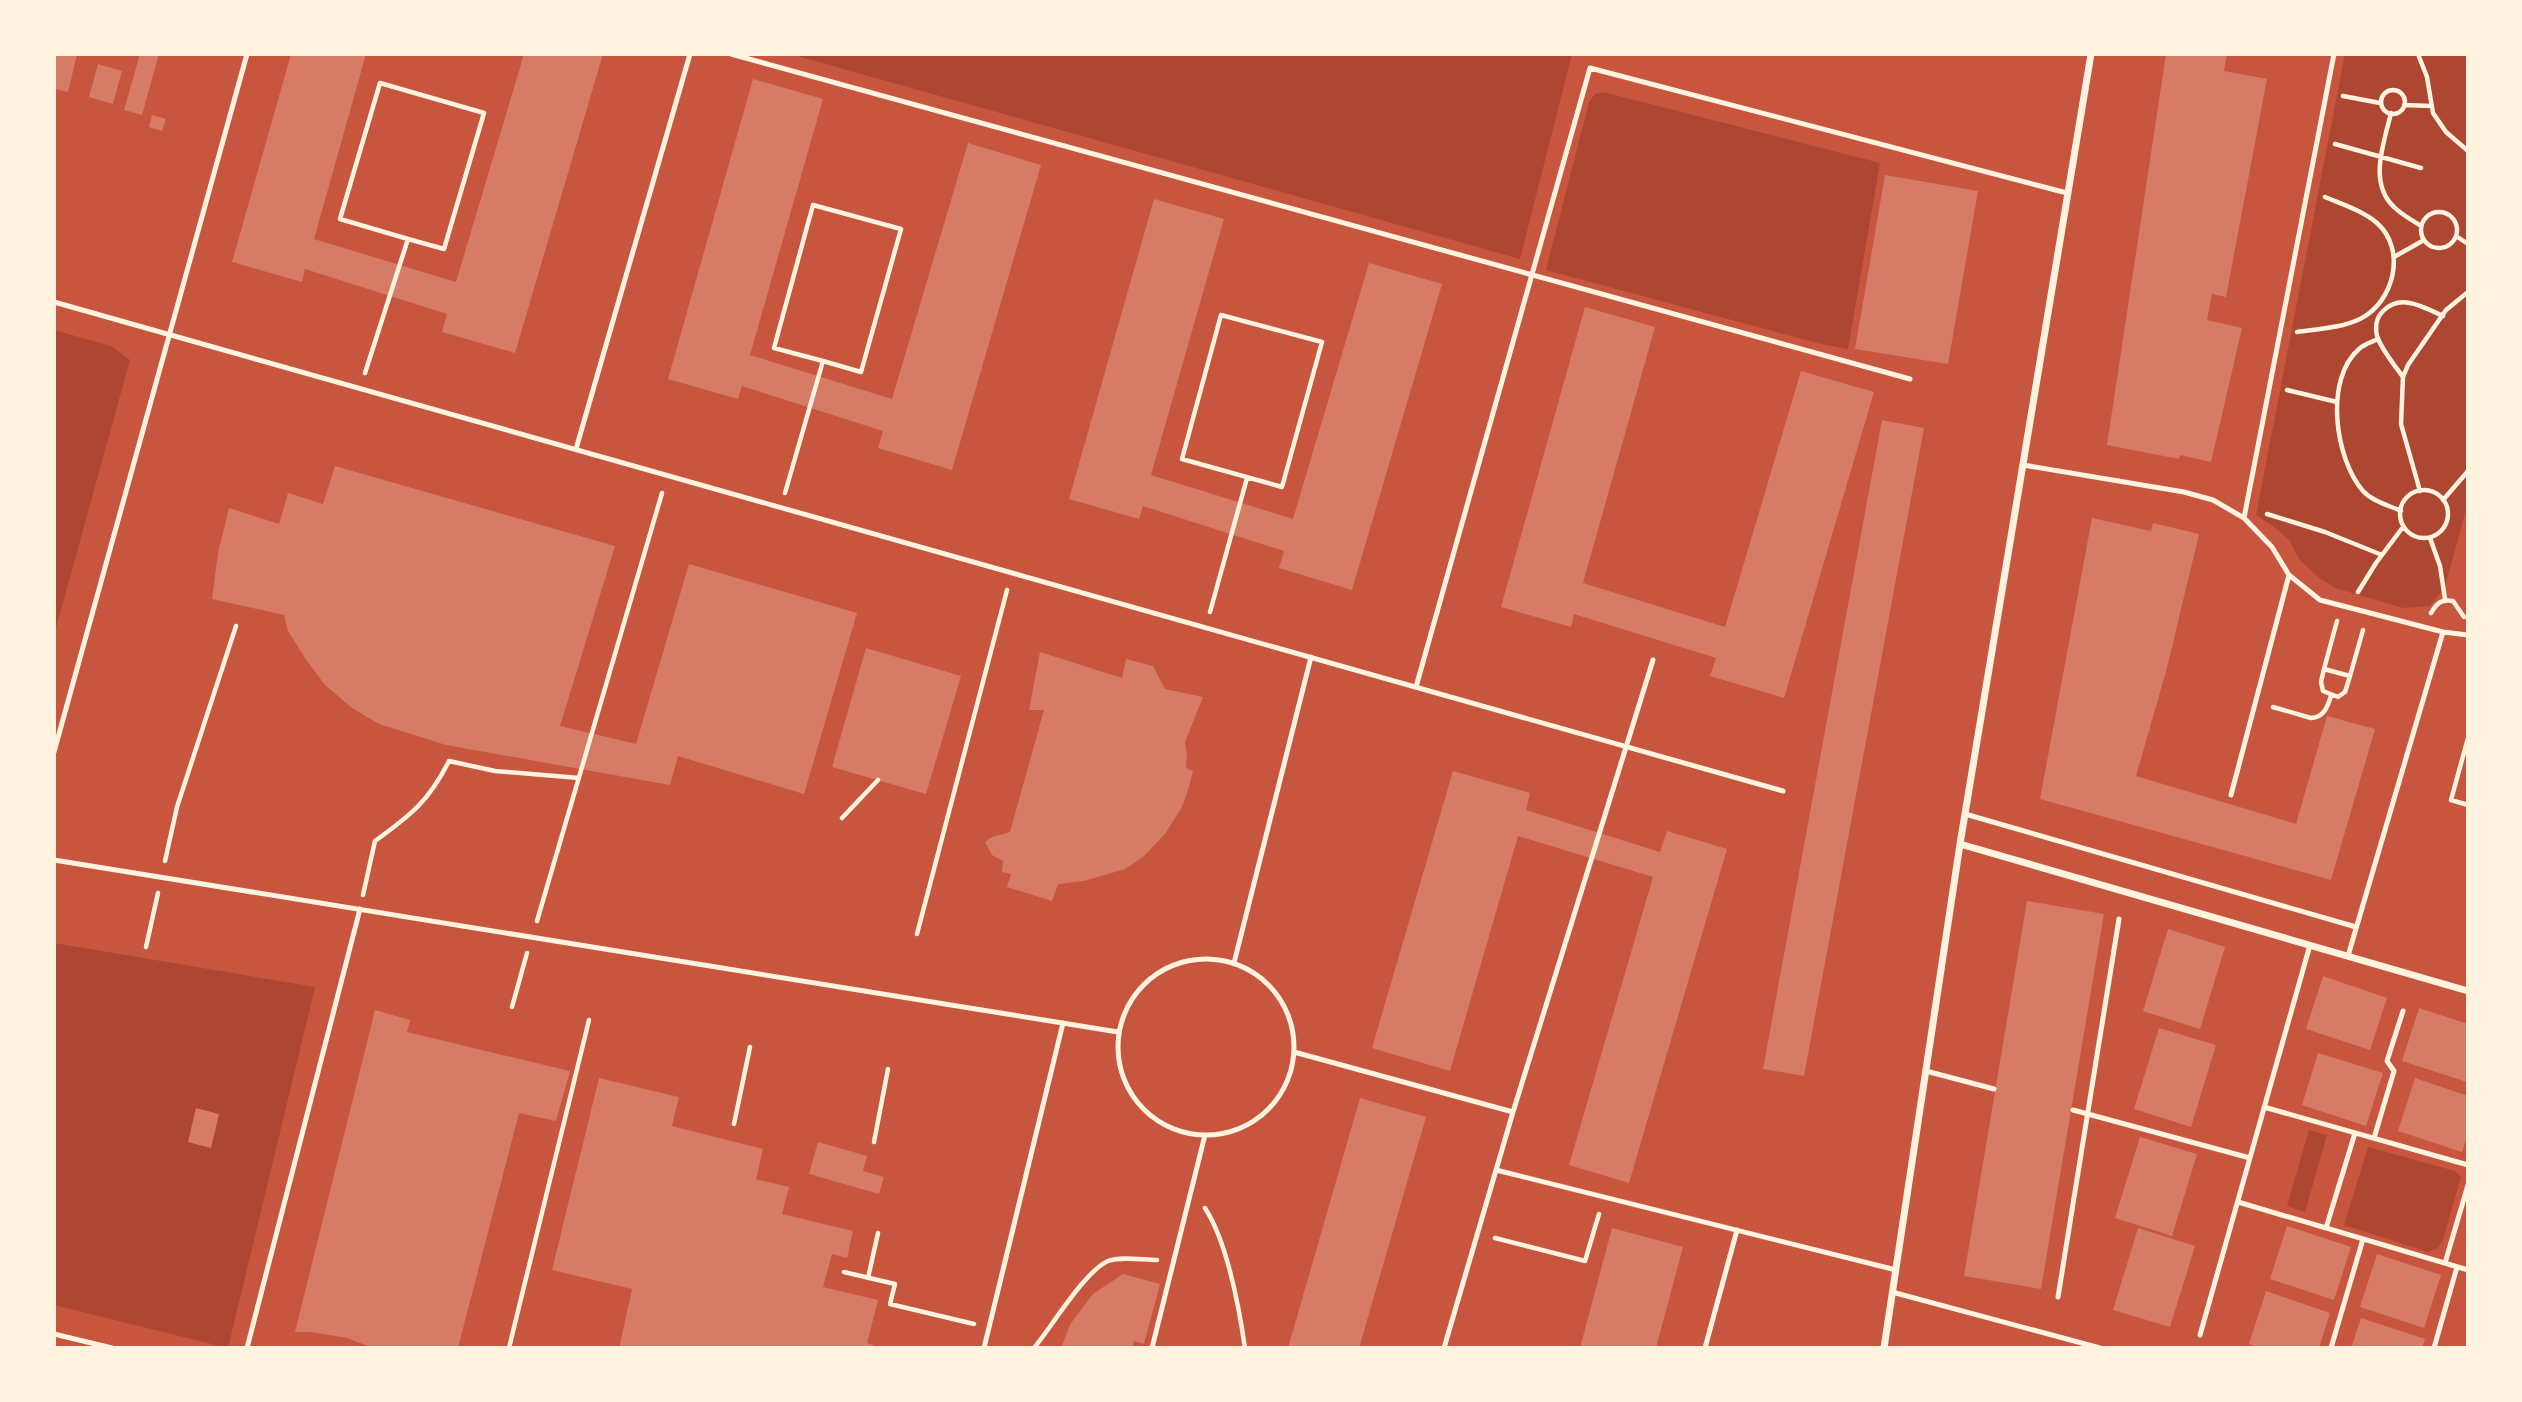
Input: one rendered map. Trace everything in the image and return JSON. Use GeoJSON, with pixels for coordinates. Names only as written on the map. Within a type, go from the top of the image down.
{"type":"FeatureCollection","features":[{"type":"Feature","properties":{"kind":"street"},"geometry":{"type":"LineString","coordinates":[[1884,1348],[1960,844],[2091,54]]}},
{"type":"Feature","properties":{"kind":"street"},"geometry":{"type":"LineString","coordinates":[[1960,844],[2468,991]]}},
{"type":"Feature","properties":{"kind":"lane"},"geometry":{"type":"LineString","coordinates":[[54,752],[247,54]]}},
{"type":"Feature","properties":{"kind":"lane"},"geometry":{"type":"LineString","coordinates":[[576,449],[690,54]]}},
{"type":"Feature","properties":{"kind":"lane"},"geometry":{"type":"LineString","coordinates":[[731,54],[1910,379]]}},
{"type":"Feature","properties":{"kind":"lane"},"geometry":{"type":"LineString","coordinates":[[2244,518],[2334,54]]}},
{"type":"Feature","properties":{"kind":"lane"},"geometry":{"type":"LineString","coordinates":[[1416,687],[1590,68],[2067,193]]}},
{"type":"Feature","properties":{"kind":"lane"},"geometry":{"type":"LineString","coordinates":[[54,302],[1783,790]]}},
{"type":"Feature","properties":{"kind":"lane"},"geometry":{"type":"LineString","coordinates":[[2023,466],[2184,492],[2213,500],[2244,518],[2272,547],[2289,575],[2320,600],[2443,632],[2468,635]]}},
{"type":"Feature","properties":{"kind":"lane"},"geometry":{"type":"LineString","coordinates":[[2231,795],[2289,575]]}},
{"type":"Feature","properties":{"kind":"lane"},"geometry":{"type":"LineString","coordinates":[[2348,956],[2443,632]]}},
{"type":"Feature","properties":{"kind":"lane"},"geometry":{"type":"LineString","coordinates":[[1234,963],[1311,657]]}},
{"type":"Feature","properties":{"kind":"lane"},"geometry":{"type":"LineString","coordinates":[[1444,1348],[1513,1112],[1653,660]]}},
{"type":"Feature","properties":{"kind":"lane"},"geometry":{"type":"LineString","coordinates":[[1965,814],[2356,927]]}},
{"type":"Feature","properties":{"kind":"lane"},"geometry":{"type":"LineString","coordinates":[[54,860],[1118,1032]]}},
{"type":"Feature","properties":{"kind":"lane"},"geometry":{"type":"LineString","coordinates":[[247,1348],[360,909]]}},
{"type":"Feature","properties":{"kind":"lane"},"geometry":{"type":"LineString","coordinates":[[2058,1297],[2119,919]]}},
{"type":"Feature","properties":{"kind":"lane"},"geometry":{"type":"LineString","coordinates":[[2200,1335],[2310,945]]}},
{"type":"Feature","properties":{"kind":"lane"},"geometry":{"type":"LineString","coordinates":[[1205,958],[1234,963],[1261,977],[1282,1000],[1293,1028],[1294,1052],[1285,1089],[1268,1111],[1246,1127],[1219,1136],[1191,1135],[1165,1126],[1142,1110],[1126,1087],[1118,1060],[1118,1032],[1129,1003],[1148,980],[1157,974],[1175,964],[1205,958]]}},
{"type":"Feature","properties":{"kind":"lane"},"geometry":{"type":"LineString","coordinates":[[2374,1138],[2393,1071],[2387,1061],[2403,1011]]}},
{"type":"Feature","properties":{"kind":"lane"},"geometry":{"type":"LineString","coordinates":[[984,1348],[1063,1023]]}},
{"type":"Feature","properties":{"kind":"lane"},"geometry":{"type":"LineString","coordinates":[[1294,1052],[1513,1112]]}},
{"type":"Feature","properties":{"kind":"lane"},"geometry":{"type":"LineString","coordinates":[[1926,1071],[1993,1089]]}},
{"type":"Feature","properties":{"kind":"lane"},"geometry":{"type":"LineString","coordinates":[[2264,1107],[2468,1164]]}},
{"type":"Feature","properties":{"kind":"lane"},"geometry":{"type":"LineString","coordinates":[[2073,1110],[2250,1158]]}},
{"type":"Feature","properties":{"kind":"lane"},"geometry":{"type":"LineString","coordinates":[[2326,1228],[2355,1133]]}},
{"type":"Feature","properties":{"kind":"lane"},"geometry":{"type":"LineString","coordinates":[[1152,1348],[1205,1135]]}},
{"type":"Feature","properties":{"kind":"lane"},"geometry":{"type":"LineString","coordinates":[[1496,1170],[1896,1270]]}},
{"type":"Feature","properties":{"kind":"lane"},"geometry":{"type":"LineString","coordinates":[[2445,1263],[2468,1185]]}},
{"type":"Feature","properties":{"kind":"lane"},"geometry":{"type":"LineString","coordinates":[[2238,1202],[2468,1270]]}},
{"type":"Feature","properties":{"kind":"lane"},"geometry":{"type":"LineString","coordinates":[[1705,1348],[1737,1230]]}},
{"type":"Feature","properties":{"kind":"lane"},"geometry":{"type":"LineString","coordinates":[[2331,1348],[2362,1239]]}},
{"type":"Feature","properties":{"kind":"lane"},"geometry":{"type":"LineString","coordinates":[[2434,1348],[2457,1267]]}},
{"type":"Feature","properties":{"kind":"lane"},"geometry":{"type":"LineString","coordinates":[[1892,1292],[2097,1347]]}},
{"type":"Feature","properties":{"kind":"lane"},"geometry":{"type":"LineString","coordinates":[[54,1334],[112,1348]]}},
{"type":"Feature","properties":{"kind":"path"},"geometry":{"type":"LineString","coordinates":[[2418,54],[2427,77],[2433,113],[2446,132],[2468,150]]}},
{"type":"Feature","properties":{"kind":"path"},"geometry":{"type":"LineString","coordinates":[[380,83],[484,113],[444,249],[408,239],[340,219],[380,83]]}},
{"type":"Feature","properties":{"kind":"path"},"geometry":{"type":"LineString","coordinates":[[2397,90],[2405,99],[2404,105],[2401,111],[2391,113],[2382,109],[2380,103],[2385,92],[2397,90]]}},
{"type":"Feature","properties":{"kind":"path"},"geometry":{"type":"LineString","coordinates":[[2327,93],[2380,103]]}},
{"type":"Feature","properties":{"kind":"path"},"geometry":{"type":"LineString","coordinates":[[2404,105],[2431,106]]}},
{"type":"Feature","properties":{"kind":"path"},"geometry":{"type":"LineString","coordinates":[[2391,113],[2380,161],[2380,180],[2385,196],[2393,206],[2421,226]]}},
{"type":"Feature","properties":{"kind":"path"},"geometry":{"type":"LineString","coordinates":[[2318,139],[2421,168]]}},
{"type":"Feature","properties":{"kind":"path"},"geometry":{"type":"LineString","coordinates":[[2279,335],[2345,325],[2361,318],[2377,306],[2390,285],[2394,257],[2384,232],[2377,223],[2355,210],[2308,190]]}},
{"type":"Feature","properties":{"kind":"path"},"geometry":{"type":"LineString","coordinates":[[813,205],[901,229],[861,372],[823,361],[774,348],[813,205]]}},
{"type":"Feature","properties":{"kind":"path"},"geometry":{"type":"LineString","coordinates":[[2434,212],[2444,212],[2457,226],[2456,236],[2451,243],[2434,247],[2424,240],[2421,226],[2426,217],[2434,212]]}},
{"type":"Feature","properties":{"kind":"path"},"geometry":{"type":"LineString","coordinates":[[2456,236],[2468,244]]}},
{"type":"Feature","properties":{"kind":"path"},"geometry":{"type":"LineString","coordinates":[[360,388],[408,239]]}},
{"type":"Feature","properties":{"kind":"path"},"geometry":{"type":"LineString","coordinates":[[2394,257],[2424,240]]}},
{"type":"Feature","properties":{"kind":"path"},"geometry":{"type":"LineString","coordinates":[[2420,491],[2401,424],[2403,377],[2408,365],[2443,316],[2468,292]]}},
{"type":"Feature","properties":{"kind":"path"},"geometry":{"type":"LineString","coordinates":[[2403,377],[2378,339],[2375,327],[2379,315],[2393,303],[2404,301],[2443,316]]}},
{"type":"Feature","properties":{"kind":"path"},"geometry":{"type":"LineString","coordinates":[[2377,306],[2384,311]]}},
{"type":"Feature","properties":{"kind":"path"},"geometry":{"type":"LineString","coordinates":[[1221,315],[1322,342],[1282,487],[1247,478],[1181,460],[1221,315]]}},
{"type":"Feature","properties":{"kind":"path"},"geometry":{"type":"LineString","coordinates":[[2378,339],[2360,347],[2353,355],[2338,392],[2336,415],[2340,441],[2355,479],[2363,491],[2373,499],[2401,511]]}},
{"type":"Feature","properties":{"kind":"path"},"geometry":{"type":"LineString","coordinates":[[781,507],[823,361]]}},
{"type":"Feature","properties":{"kind":"path"},"geometry":{"type":"LineString","coordinates":[[2270,385],[2337,402]]}},
{"type":"Feature","properties":{"kind":"path"},"geometry":{"type":"LineString","coordinates":[[2443,500],[2468,471]]}},
{"type":"Feature","properties":{"kind":"path"},"geometry":{"type":"LineString","coordinates":[[512,1007],[667,475]]}},
{"type":"Feature","properties":{"kind":"path"},"geometry":{"type":"LineString","coordinates":[[1210,612],[1247,478]]}},
{"type":"Feature","properties":{"kind":"path"},"geometry":{"type":"LineString","coordinates":[[2427,490],[2440,495],[2443,500],[2449,519],[2442,531],[2430,538],[2420,539],[2410,535],[2403,527],[2401,511],[2404,501],[2413,492],[2427,490]]}},
{"type":"Feature","properties":{"kind":"path"},"geometry":{"type":"LineString","coordinates":[[2246,507],[2325,532],[2382,555]]}},
{"type":"Feature","properties":{"kind":"path"},"geometry":{"type":"LineString","coordinates":[[2349,607],[2403,527]]}},
{"type":"Feature","properties":{"kind":"path"},"geometry":{"type":"LineString","coordinates":[[2430,538],[2440,566],[2445,600]]}},
{"type":"Feature","properties":{"kind":"path"},"geometry":{"type":"LineString","coordinates":[[917,934],[1012,572]]}},
{"type":"Feature","properties":{"kind":"path"},"geometry":{"type":"LineString","coordinates":[[2341,605],[2321,682],[2323,691],[2331,696],[2338,697],[2346,692],[2368,612]]}},
{"type":"Feature","properties":{"kind":"path"},"geometry":{"type":"LineString","coordinates":[[146,947],[177,807],[236,626]]}},
{"type":"Feature","properties":{"kind":"path"},"geometry":{"type":"LineString","coordinates":[[2324,669],[2350,676]]}},
{"type":"Feature","properties":{"kind":"path"},"geometry":{"type":"LineString","coordinates":[[2256,703],[2311,718],[2323,714],[2331,696]]}},
{"type":"Feature","properties":{"kind":"path"},"geometry":{"type":"LineString","coordinates":[[2468,738],[2451,800],[2468,805]]}},
{"type":"Feature","properties":{"kind":"path"},"geometry":{"type":"LineString","coordinates":[[360,909],[375,841],[413,813],[435,788],[450,761],[495,771],[579,778]]}},
{"type":"Feature","properties":{"kind":"path"},"geometry":{"type":"LineString","coordinates":[[842,818],[878,780]]}},
{"type":"Feature","properties":{"kind":"path"},"geometry":{"type":"LineString","coordinates":[[509,1348],[589,1020]]}},
{"type":"Feature","properties":{"kind":"path"},"geometry":{"type":"LineString","coordinates":[[734,1124],[750,1047]]}},
{"type":"Feature","properties":{"kind":"path"},"geometry":{"type":"LineString","coordinates":[[874,1142],[888,1069]]}},
{"type":"Feature","properties":{"kind":"path"},"geometry":{"type":"LineString","coordinates":[[1192,1188],[1213,1221],[1225,1259],[1245,1348]]}},
{"type":"Feature","properties":{"kind":"path"},"geometry":{"type":"LineString","coordinates":[[1477,1234],[1585,1261],[1604,1197]]}},
{"type":"Feature","properties":{"kind":"path"},"geometry":{"type":"LineString","coordinates":[[868,1278],[878,1233]]}},
{"type":"Feature","properties":{"kind":"path"},"geometry":{"type":"LineString","coordinates":[[1034,1348],[1098,1267],[1110,1260],[1174,1260]]}},
{"type":"Feature","properties":{"kind":"path"},"geometry":{"type":"LineString","coordinates":[[844,1272],[895,1284],[890,1304],[989,1328]]}},
{"type":"Feature","properties":{"kind":"shaded area"},"geometry":{"type":"Polygon","coordinates":[[[790,54],[1572,54],[1520,259],[790,54]]]}},
{"type":"Feature","properties":{"kind":"shaded area"},"geometry":{"type":"Polygon","coordinates":[[[2345,54],[2468,54],[2468,502],[2445,587],[2430,606],[2403,608],[2335,588],[2299,559],[2289,540],[2256,515],[2345,54]]]}},
{"type":"Feature","properties":{"kind":"shaded area"},"geometry":{"type":"Polygon","coordinates":[[[1603,92],[1880,163],[1848,349],[1546,270],[1589,102],[1595,94],[1603,92]]]}},
{"type":"Feature","properties":{"kind":"shaded area"},"geometry":{"type":"Polygon","coordinates":[[[54,330],[111,346],[130,360],[54,635],[54,330]]]}},
{"type":"Feature","properties":{"kind":"shaded area"},"geometry":{"type":"Polygon","coordinates":[[[54,943],[315,987],[228,1348],[54,1305],[54,943]]]}},
{"type":"Feature","properties":{"kind":"shaded area"},"geometry":{"type":"Polygon","coordinates":[[[2309,1130],[2327,1135],[2305,1212],[2287,1206],[2309,1130]]]}},
{"type":"Feature","properties":{"kind":"shaded area"},"geometry":{"type":"Polygon","coordinates":[[[2368,1147],[2455,1171],[2461,1177],[2443,1240],[2438,1248],[2428,1252],[2344,1225],[2368,1147]]]}},
{"type":"Feature","properties":{"kind":"building"},"geometry":{"type":"Polygon","coordinates":[[[56,54],[77,54],[68,92],[54,89],[56,54]]]}},
{"type":"Feature","properties":{"kind":"building"},"geometry":{"type":"Polygon","coordinates":[[[140,54],[159,54],[142,115],[124,110],[140,54]]]}},
{"type":"Feature","properties":{"kind":"building"},"geometry":{"type":"Polygon","coordinates":[[[291,54],[366,54],[314,239],[456,282],[524,54],[603,54],[515,353],[442,332],[447,314],[305,269],[302,282],[232,262],[291,54]]]}},
{"type":"Feature","properties":{"kind":"building"},"geometry":{"type":"Polygon","coordinates":[[[2166,54],[2227,54],[2224,71],[2267,79],[2226,297],[2212,294],[2207,320],[2242,328],[2211,462],[2180,455],[2179,459],[2107,445],[2166,54]]]}},
{"type":"Feature","properties":{"kind":"building"},"geometry":{"type":"Polygon","coordinates":[[[98,64],[122,71],[113,104],[89,97],[98,64]]]}},
{"type":"Feature","properties":{"kind":"building"},"geometry":{"type":"Polygon","coordinates":[[[753,79],[823,99],[750,355],[892,399],[968,143],[1041,165],[952,470],[878,448],[883,431],[742,386],[738,399],[668,379],[753,79]]]}},
{"type":"Feature","properties":{"kind":"building"},"geometry":{"type":"Polygon","coordinates":[[[152,115],[166,119],[162,131],[149,127],[152,115]]]}},
{"type":"Feature","properties":{"kind":"building"},"geometry":{"type":"Polygon","coordinates":[[[1885,175],[1978,191],[1948,364],[1855,349],[1885,175]]]}},
{"type":"Feature","properties":{"kind":"building"},"geometry":{"type":"Polygon","coordinates":[[[1154,199],[1224,219],[1151,475],[1293,519],[1369,263],[1442,284],[1352,590],[1279,568],[1284,551],[1143,506],[1139,519],[1069,499],[1154,199]]]}},
{"type":"Feature","properties":{"kind":"building"},"geometry":{"type":"Polygon","coordinates":[[[1585,307],[1655,327],[1583,583],[1725,627],[1801,371],[1874,392],[1784,698],[1710,676],[1716,658],[1574,614],[1571,627],[1501,607],[1585,307]]]}},
{"type":"Feature","properties":{"kind":"building"},"geometry":{"type":"Polygon","coordinates":[[[1882,420],[1924,428],[1804,1076],[1763,1069],[1882,420]]]}},
{"type":"Feature","properties":{"kind":"building"},"geometry":{"type":"Polygon","coordinates":[[[335,466],[615,546],[560,726],[636,744],[689,564],[857,613],[804,794],[678,756],[670,785],[446,745],[379,724],[352,708],[325,685],[307,661],[288,631],[284,615],[212,599],[218,553],[229,508],[279,524],[288,493],[323,504],[335,466]]]}},
{"type":"Feature","properties":{"kind":"building"},"geometry":{"type":"Polygon","coordinates":[[[2092,518],[2151,531],[2153,523],[2199,534],[2167,668],[2136,776],[2296,824],[2327,716],[2375,729],[2331,880],[2040,799],[2092,518]]]}},
{"type":"Feature","properties":{"kind":"building"},"geometry":{"type":"Polygon","coordinates":[[[866,648],[961,676],[926,794],[832,767],[866,648]]]}},
{"type":"Feature","properties":{"kind":"building"},"geometry":{"type":"Polygon","coordinates":[[[1040,652],[1122,678],[1126,659],[1153,666],[1165,689],[1203,697],[1185,742],[1186,768],[1193,771],[1188,790],[1182,807],[1165,834],[1143,857],[1125,869],[1084,881],[1058,884],[1052,901],[1007,887],[1011,874],[1002,872],[1003,861],[992,855],[985,842],[1010,832],[1044,710],[1029,710],[1040,652]]]}},
{"type":"Feature","properties":{"kind":"building"},"geometry":{"type":"Polygon","coordinates":[[[1453,771],[1530,793],[1526,810],[1660,852],[1667,831],[1727,849],[1629,1183],[1569,1165],[1653,877],[1518,836],[1450,1071],[1372,1048],[1453,771]]]}},
{"type":"Feature","properties":{"kind":"building"},"geometry":{"type":"Polygon","coordinates":[[[2027,901],[2104,914],[2041,1289],[1964,1276],[2027,901]]]}},
{"type":"Feature","properties":{"kind":"building"},"geometry":{"type":"Polygon","coordinates":[[[2168,929],[2225,947],[2200,1029],[2143,1011],[2168,929]]]}},
{"type":"Feature","properties":{"kind":"building"},"geometry":{"type":"Polygon","coordinates":[[[2323,976],[2387,998],[2370,1050],[2306,1029],[2323,976]]]}},
{"type":"Feature","properties":{"kind":"building"},"geometry":{"type":"Polygon","coordinates":[[[2419,1008],[2468,1024],[2467,1082],[2402,1061],[2419,1008]]]}},
{"type":"Feature","properties":{"kind":"building"},"geometry":{"type":"Polygon","coordinates":[[[375,1010],[410,1020],[407,1032],[570,1071],[556,1121],[519,1113],[458,1348],[373,1348],[347,1338],[295,1332],[375,1010]]]}},
{"type":"Feature","properties":{"kind":"building"},"geometry":{"type":"Polygon","coordinates":[[[2159,1028],[2216,1045],[2191,1127],[2134,1109],[2159,1028]]]}},
{"type":"Feature","properties":{"kind":"building"},"geometry":{"type":"Polygon","coordinates":[[[2318,1053],[2383,1073],[2366,1126],[2302,1105],[2318,1053]]]}},
{"type":"Feature","properties":{"kind":"building"},"geometry":{"type":"Polygon","coordinates":[[[599,1078],[679,1097],[672,1126],[763,1149],[756,1179],[789,1187],[782,1214],[853,1231],[847,1258],[832,1254],[823,1287],[878,1300],[867,1343],[881,1348],[619,1348],[632,1289],[552,1270],[599,1078]]]}},
{"type":"Feature","properties":{"kind":"building"},"geometry":{"type":"Polygon","coordinates":[[[2415,1078],[2468,1096],[2468,1134],[2462,1152],[2398,1131],[2415,1078]]]}},
{"type":"Feature","properties":{"kind":"building"},"geometry":{"type":"Polygon","coordinates":[[[1360,1098],[1426,1117],[1359,1348],[1288,1348],[1360,1098]]]}},
{"type":"Feature","properties":{"kind":"building"},"geometry":{"type":"Polygon","coordinates":[[[196,1108],[219,1114],[211,1148],[188,1142],[196,1108]]]}},
{"type":"Feature","properties":{"kind":"building"},"geometry":{"type":"Polygon","coordinates":[[[2140,1137],[2197,1154],[2172,1236],[2115,1218],[2140,1137]]]}},
{"type":"Feature","properties":{"kind":"building"},"geometry":{"type":"Polygon","coordinates":[[[818,1142],[867,1156],[863,1171],[884,1177],[879,1194],[809,1174],[818,1142]]]}},
{"type":"Feature","properties":{"kind":"building"},"geometry":{"type":"Polygon","coordinates":[[[2287,1226],[2351,1247],[2334,1300],[2270,1279],[2287,1226]]]}},
{"type":"Feature","properties":{"kind":"building"},"geometry":{"type":"Polygon","coordinates":[[[1612,1228],[1683,1247],[1656,1348],[1580,1348],[1612,1228]]]}},
{"type":"Feature","properties":{"kind":"building"},"geometry":{"type":"Polygon","coordinates":[[[2138,1228],[2195,1246],[2170,1327],[2113,1310],[2138,1228]]]}},
{"type":"Feature","properties":{"kind":"building"},"geometry":{"type":"Polygon","coordinates":[[[2377,1254],[2441,1275],[2424,1328],[2360,1307],[2377,1254]]]}},
{"type":"Feature","properties":{"kind":"building"},"geometry":{"type":"Polygon","coordinates":[[[1123,1274],[1160,1284],[1144,1344],[1134,1341],[1132,1348],[1061,1348],[1071,1323],[1093,1294],[1123,1274]]]}},
{"type":"Feature","properties":{"kind":"building"},"geometry":{"type":"Polygon","coordinates":[[[2266,1291],[2330,1313],[2319,1348],[2259,1348],[2249,1344],[2266,1291]]]}},
{"type":"Feature","properties":{"kind":"building"},"geometry":{"type":"Polygon","coordinates":[[[2361,1318],[2425,1339],[2422,1348],[2351,1348],[2361,1318]]]}}]}
